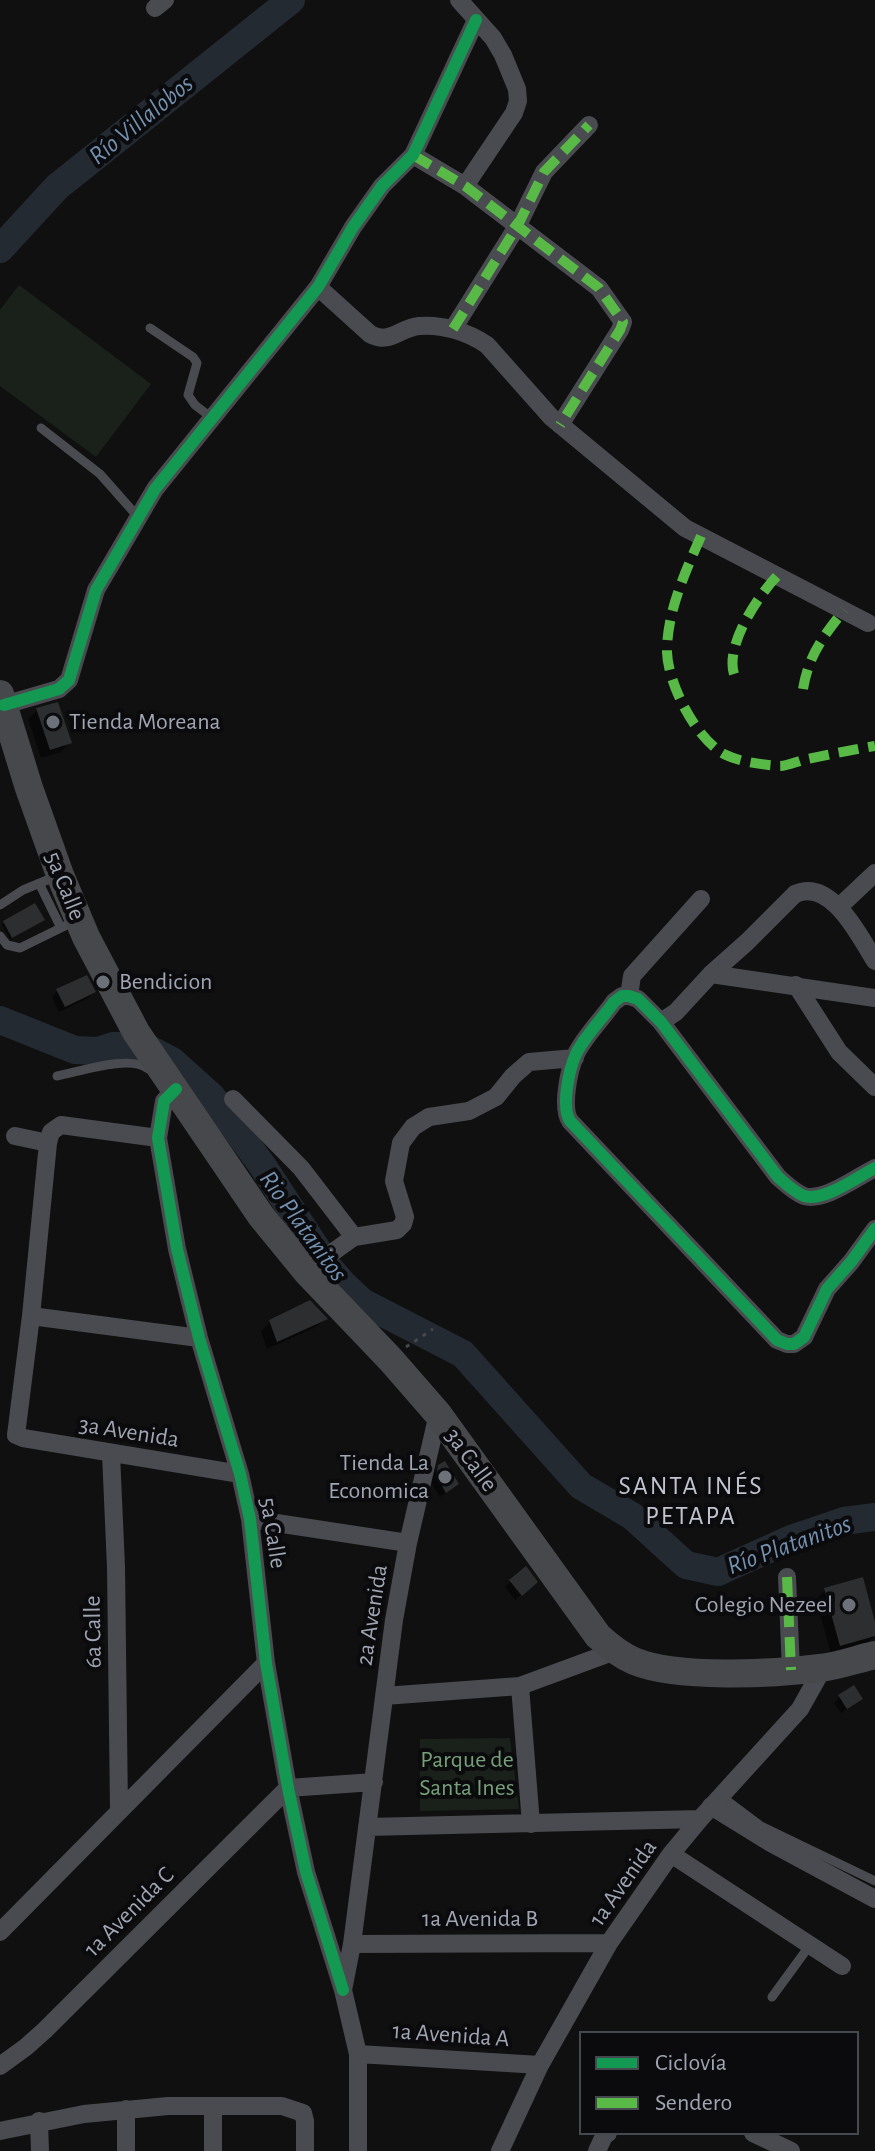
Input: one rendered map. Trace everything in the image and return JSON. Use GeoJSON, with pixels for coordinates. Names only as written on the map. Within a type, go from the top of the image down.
{"type":"FeatureCollection","features":[{"type":"Feature","properties":{"kind":"main road","name":"5a Calle"},"geometry":{"type":"LineString","coordinates":[[2,700],[29,788],[50,879],[70,924],[136,1032],[165,1073]]}},
{"type":"Feature","properties":{"kind":"main road","name":"3a Calle"},"geometry":{"type":"LineString","coordinates":[[165,1073],[270,1227],[306,1271],[438,1414],[598,1636],[615,1651],[648,1666],[736,1673],[823,1668],[875,1655]]}},
{"type":"Feature","properties":{"kind":"street"},"geometry":{"type":"LineString","coordinates":[[459,0],[493,38],[503,55],[517,89],[518,101],[514,113],[465,186]]}},
{"type":"Feature","properties":{"kind":"street"},"geometry":{"type":"LineString","coordinates":[[2,700],[59,689],[69,680],[96,590],[155,489],[318,287],[353,227],[382,186],[413,155],[476,20]]}},
{"type":"Feature","properties":{"kind":"street"},"geometry":{"type":"LineString","coordinates":[[453,329],[518,225],[544,172],[589,125]]}},
{"type":"Feature","properties":{"kind":"street"},"geometry":{"type":"LineString","coordinates":[[413,155],[465,186],[599,288],[623,322],[560,425]]}},
{"type":"Feature","properties":{"kind":"street"},"geometry":{"type":"LineString","coordinates":[[318,287],[379,339],[417,326],[453,329],[473,335],[487,345],[560,425],[685,528],[868,623]]}},
{"type":"Feature","properties":{"kind":"street"},"geometry":{"type":"LineString","coordinates":[[840,906],[875,873]]}},
{"type":"Feature","properties":{"kind":"street"},"geometry":{"type":"LineString","coordinates":[[661,1022],[676,1012],[711,974],[800,891],[813,892],[840,906],[875,961]]}},
{"type":"Feature","properties":{"kind":"street"},"geometry":{"type":"LineString","coordinates":[[629,996],[632,976],[701,899]]}},
{"type":"Feature","properties":{"kind":"street"},"geometry":{"type":"LineString","coordinates":[[711,974],[875,998]]}},
{"type":"Feature","properties":{"kind":"street"},"geometry":{"type":"LineString","coordinates":[[796,985],[839,1052],[875,1087]]}},
{"type":"Feature","properties":{"kind":"street"},"geometry":{"type":"LineString","coordinates":[[875,1168],[819,1197],[807,1197],[791,1188],[778,1177],[661,1022],[638,999],[622,996],[614,1002],[577,1052],[565,1102],[570,1121],[782,1343],[794,1344],[804,1337],[827,1289],[875,1229]]}},
{"type":"Feature","properties":{"kind":"street"},"geometry":{"type":"LineString","coordinates":[[333,1252],[354,1237],[397,1230],[403,1224],[405,1217],[394,1181],[401,1143],[413,1127],[429,1117],[469,1111],[496,1097],[529,1062],[575,1058]]}},
{"type":"Feature","properties":{"kind":"street","name":"5a Calle"},"geometry":{"type":"LineString","coordinates":[[165,1073],[158,1138],[177,1249],[199,1338],[240,1474],[250,1519],[266,1663],[288,1788],[306,1872],[343,1990]]}},
{"type":"Feature","properties":{"kind":"street"},"geometry":{"type":"LineString","coordinates":[[233,1099],[301,1168],[354,1237]]}},
{"type":"Feature","properties":{"kind":"street"},"geometry":{"type":"LineString","coordinates":[[158,1138],[61,1125],[51,1132],[31,1316],[199,1338]]}},
{"type":"Feature","properties":{"kind":"street"},"geometry":{"type":"LineString","coordinates":[[15,1136],[48,1143]]}},
{"type":"Feature","properties":{"kind":"street","name":"3a Avenida"},"geometry":{"type":"LineString","coordinates":[[31,1316],[16,1435],[111,1454],[240,1474]]}},
{"type":"Feature","properties":{"kind":"street","name":"2a Avenida"},"geometry":{"type":"LineString","coordinates":[[358,2151],[358,2054],[343,1990],[352,1944],[394,1620],[438,1414]]}},
{"type":"Feature","properties":{"kind":"street","name":"6a Calle"},"geometry":{"type":"LineString","coordinates":[[111,1454],[119,1810]]}},
{"type":"Feature","properties":{"kind":"street"},"geometry":{"type":"LineString","coordinates":[[250,1519],[408,1543]]}},
{"type":"Feature","properties":{"kind":"street"},"geometry":{"type":"LineString","coordinates":[[787,1577],[791,1670]]}},
{"type":"Feature","properties":{"kind":"street"},"geometry":{"type":"LineString","coordinates":[[384,1696],[520,1686],[615,1651]]}},
{"type":"Feature","properties":{"kind":"street"},"geometry":{"type":"LineString","coordinates":[[0,1932],[266,1663]]}},
{"type":"Feature","properties":{"kind":"street","name":"1a Avenida"},"geometry":{"type":"LineString","coordinates":[[500,2151],[540,2065],[609,1943],[671,1854],[793,1719],[823,1668]]}},
{"type":"Feature","properties":{"kind":"street"},"geometry":{"type":"LineString","coordinates":[[520,1686],[531,1824]]}},
{"type":"Feature","properties":{"kind":"street"},"geometry":{"type":"LineString","coordinates":[[288,1788],[374,1782]]}},
{"type":"Feature","properties":{"kind":"street","name":"1a Avenida C"},"geometry":{"type":"LineString","coordinates":[[0,2066],[45,2030],[288,1788]]}},
{"type":"Feature","properties":{"kind":"street"},"geometry":{"type":"LineString","coordinates":[[367,1827],[531,1824],[711,1807],[875,1899]]}},
{"type":"Feature","properties":{"kind":"street"},"geometry":{"type":"LineString","coordinates":[[671,1854],[842,1966]]}},
{"type":"Feature","properties":{"kind":"street","name":"1a Avenida B"},"geometry":{"type":"LineString","coordinates":[[352,1944],[609,1943]]}},
{"type":"Feature","properties":{"kind":"street","name":"1a Avenida A"},"geometry":{"type":"LineString","coordinates":[[358,2054],[540,2065]]}},
{"type":"Feature","properties":{"kind":"street"},"geometry":{"type":"LineString","coordinates":[[0,2131],[39,2121],[126,2109],[258,2105],[303,2113],[305,2151]]}},
{"type":"Feature","properties":{"kind":"street"},"geometry":{"type":"LineString","coordinates":[[213,2107],[213,2151]]}},
{"type":"Feature","properties":{"kind":"street"},"geometry":{"type":"LineString","coordinates":[[126,2109],[126,2151]]}},
{"type":"Feature","properties":{"kind":"street"},"geometry":{"type":"LineString","coordinates":[[39,2121],[40,2151]]}},
{"type":"Feature","properties":{"kind":"street"},"geometry":{"type":"LineString","coordinates":[[757,2135],[791,2151]]}},
{"type":"Feature","properties":{"kind":"lane"},"geometry":{"type":"LineString","coordinates":[[150,328],[193,357],[197,363],[188,395],[212,418]]}},
{"type":"Feature","properties":{"kind":"lane"},"geometry":{"type":"LineString","coordinates":[[41,428],[100,474],[138,517]]}},
{"type":"Feature","properties":{"kind":"lane"},"geometry":{"type":"LineString","coordinates":[[0,905],[23,890],[50,879]]}},
{"type":"Feature","properties":{"kind":"lane"},"geometry":{"type":"LineString","coordinates":[[0,936],[7,945],[20,948],[70,924]]}},
{"type":"Feature","properties":{"kind":"lane"},"geometry":{"type":"LineString","coordinates":[[57,1076],[116,1063],[141,1064],[153,1072],[165,1073]]}},
{"type":"Feature","properties":{"kind":"lane"},"geometry":{"type":"LineString","coordinates":[[711,1807],[761,1826],[875,1881]]}},
{"type":"Feature","properties":{"kind":"lane"},"geometry":{"type":"LineString","coordinates":[[772,1997],[810,1945]]}},
{"type":"Feature","properties":{"kind":"path"},"geometry":{"type":"LineString","coordinates":[[415,1340],[431,1330]]}},
{"type":"Feature","properties":{"kind":"green space"},"geometry":{"type":"Polygon","coordinates":[[[19,285],[151,384],[96,457],[0,386],[0,310],[19,285]]]}},
{"type":"Feature","properties":{"kind":"green space","name":"Parque de Santa Ines"},"geometry":{"type":"Polygon","coordinates":[[[510,1738],[519,1809],[420,1811],[420,1739],[510,1738]]]}},
{"type":"Feature","properties":{"kind":"building","name":"Tienda Moreana"},"geometry":{"type":"Polygon","coordinates":[[[58,702],[72,743],[50,750],[36,708],[58,702]]]}},
{"type":"Feature","properties":{"kind":"building"},"geometry":{"type":"Polygon","coordinates":[[[35,903],[45,920],[12,938],[3,921],[35,903]]]}},
{"type":"Feature","properties":{"kind":"building"},"geometry":{"type":"Polygon","coordinates":[[[87,975],[96,992],[65,1007],[56,989],[87,975]]]}},
{"type":"Feature","properties":{"kind":"building"},"geometry":{"type":"Polygon","coordinates":[[[310,1300],[328,1319],[277,1342],[269,1320],[310,1300]]]}},
{"type":"Feature","properties":{"kind":"building","name":"Tienda La Economica"},"geometry":{"type":"Polygon","coordinates":[[[445,1461],[459,1484],[446,1493],[436,1476],[438,1465],[445,1461]]]}},
{"type":"Feature","properties":{"kind":"building"},"geometry":{"type":"Polygon","coordinates":[[[526,1566],[538,1582],[522,1596],[509,1580],[526,1566]]]}},
{"type":"Feature","properties":{"kind":"building","name":"Colegio Nezeel"},"geometry":{"type":"Polygon","coordinates":[[[863,1577],[875,1622],[875,1636],[840,1646],[824,1588],[863,1577]]]}},
{"type":"Feature","properties":{"kind":"building"},"geometry":{"type":"Polygon","coordinates":[[[854,1685],[863,1699],[847,1709],[838,1695],[854,1685]]]}},
{"type":"Feature","properties":{"kind":"waterway","name":"Río Villalobos"},"geometry":{"type":"LineString","coordinates":[[0,249],[57,187],[291,0]]}},
{"type":"Feature","properties":{"kind":"waterway","name":"Rio Platanitos"},"geometry":{"type":"LineString","coordinates":[[0,1020],[75,1050],[143,1046],[172,1061],[212,1097],[343,1284],[362,1302],[463,1354],[581,1486],[632,1516],[686,1565],[718,1572],[791,1539],[844,1521],[875,1517]]}},
{"type":"Feature","properties":{"kind":"marked path"},"geometry":{"type":"LineString","coordinates":[[453,329],[518,225],[544,172],[589,125]]}},
{"type":"Feature","properties":{"kind":"marked path"},"geometry":{"type":"LineString","coordinates":[[413,155],[465,186],[599,288],[623,322],[560,425]]}},
{"type":"Feature","properties":{"kind":"marked path"},"geometry":{"type":"LineString","coordinates":[[701,536],[674,607],[667,652],[678,695],[704,737],[726,755],[752,763],[780,766],[875,746]]}},
{"type":"Feature","properties":{"kind":"marked path"},"geometry":{"type":"LineString","coordinates":[[734,674],[734,649],[745,622],[777,576]]}},
{"type":"Feature","properties":{"kind":"marked path"},"geometry":{"type":"LineString","coordinates":[[803,689],[813,656],[844,610]]}},
{"type":"Feature","properties":{"kind":"marked path"},"geometry":{"type":"LineString","coordinates":[[787,1577],[791,1670]]}},
{"type":"Feature","properties":{"kind":"cycle path"},"geometry":{"type":"LineString","coordinates":[[4,705],[59,689],[69,680],[96,590],[155,489],[318,287],[353,227],[382,186],[413,155],[476,20]]}},
{"type":"Feature","properties":{"kind":"cycle path"},"geometry":{"type":"LineString","coordinates":[[875,1168],[821,1195],[804,1196],[793,1190],[778,1177],[661,1022],[638,999],[622,996],[614,1002],[573,1061],[566,1098],[570,1121],[777,1340],[794,1344],[804,1337],[827,1289],[875,1229]]}},
{"type":"Feature","properties":{"kind":"cycle path"},"geometry":{"type":"LineString","coordinates":[[176,1089],[164,1101],[158,1138],[177,1249],[199,1338],[240,1474],[250,1519],[266,1663],[288,1788],[306,1872],[343,1990]]}},
{"type":"Feature","properties":{"kind":"place","name":"Tienda Moreana"},"geometry":{"type":"Point","coordinates":[53,722]}},
{"type":"Feature","properties":{"kind":"place","name":"Bendicion"},"geometry":{"type":"Point","coordinates":[103,982]}},
{"type":"Feature","properties":{"kind":"place","name":"Tienda La Economica"},"geometry":{"type":"Point","coordinates":[445,1477]}},
{"type":"Feature","properties":{"kind":"place","name":"Colegio Nezeel"},"geometry":{"type":"Point","coordinates":[849,1605]}},
{"type":"Feature","properties":{"kind":"district","name":"SANTA INÉS PETAPA"},"geometry":{"type":"Point","coordinates":[691,1501]}},
{"type":"Feature","properties":{"kind":"water label","name":"Río Platanitos"},"geometry":{"type":"Point","coordinates":[789,1545]}}]}
